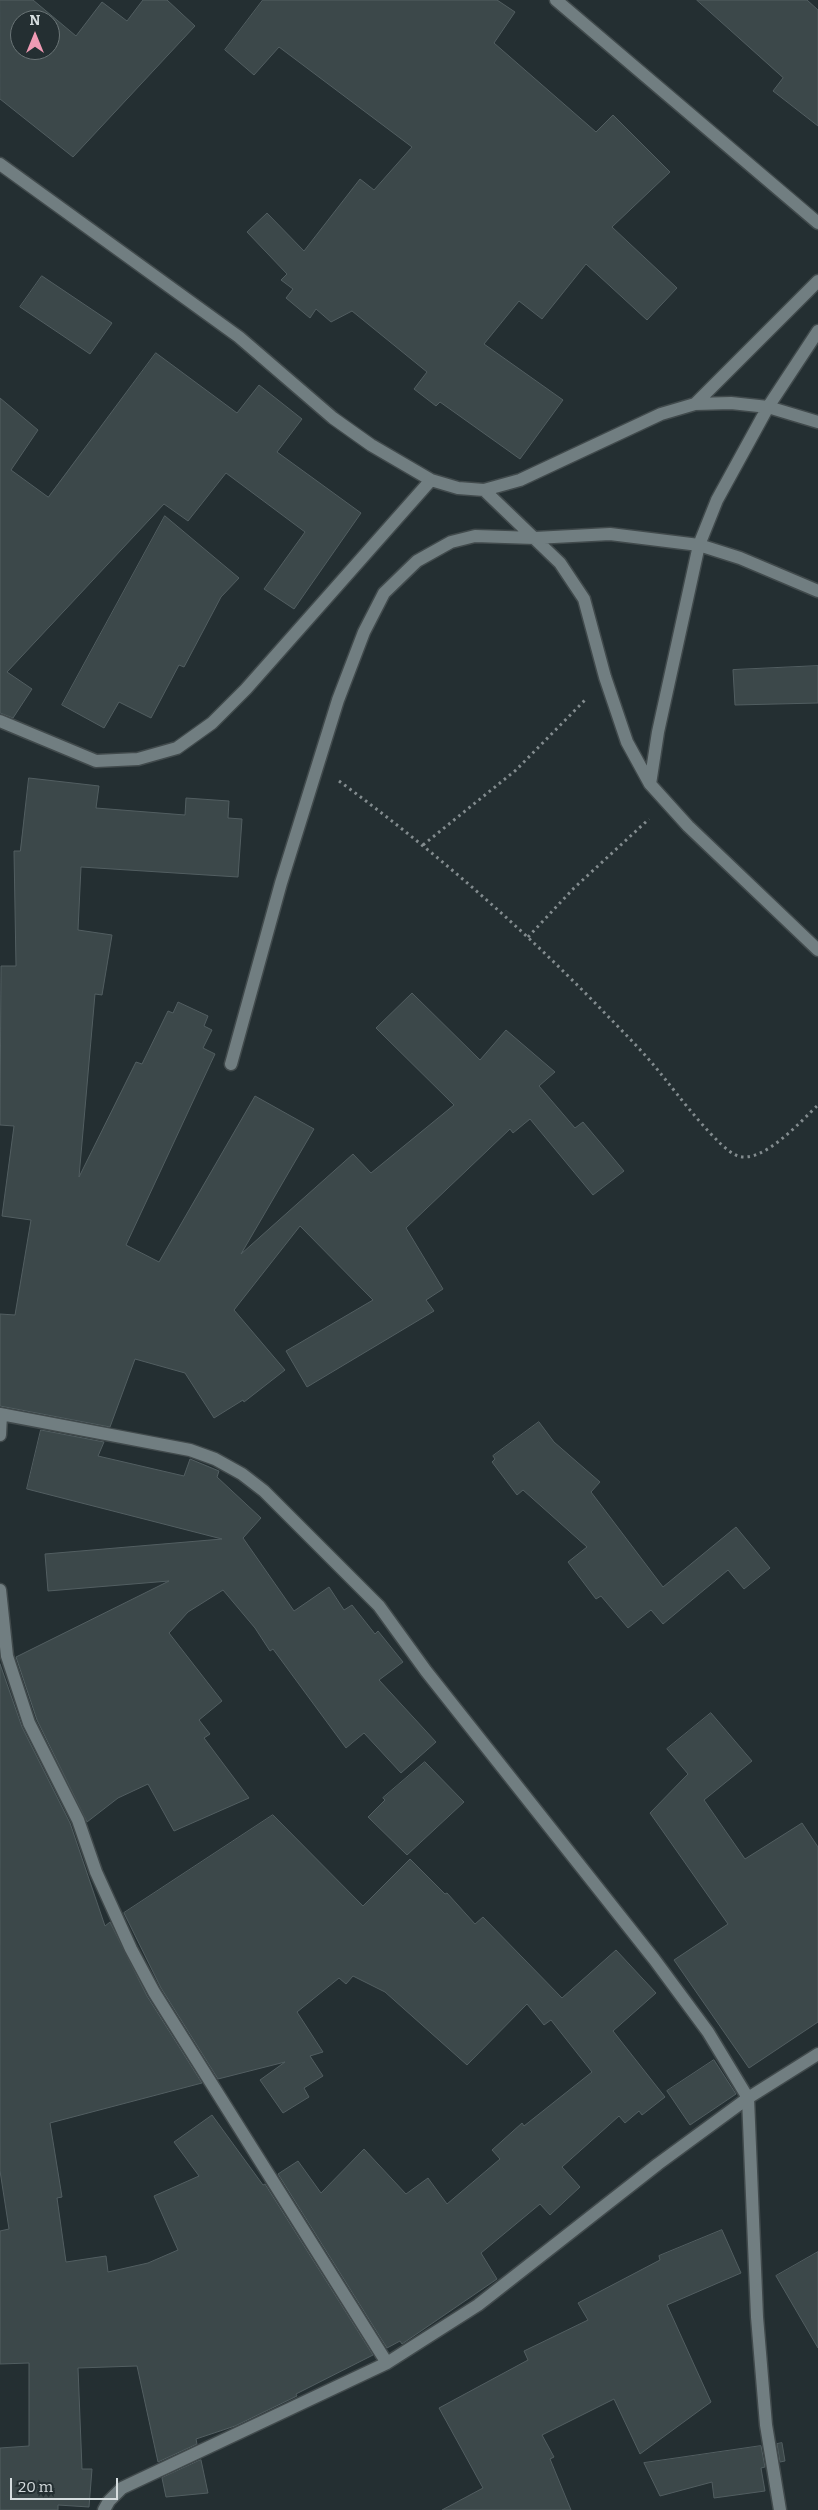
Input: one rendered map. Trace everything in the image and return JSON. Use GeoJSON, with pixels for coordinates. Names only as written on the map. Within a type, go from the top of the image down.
{"type":"FeatureCollection","features":[{"type":"Feature","properties":{"kind":"street"},"geometry":{"type":"LineString","coordinates":[[556,0],[818,223]]}},
{"type":"Feature","properties":{"kind":"street"},"geometry":{"type":"LineString","coordinates":[[0,164],[239,337],[341,423],[371,445],[431,480],[458,488],[484,490],[520,480],[661,414],[695,404],[731,403],[768,408],[818,422]]}},
{"type":"Feature","properties":{"kind":"street"},"geometry":{"type":"LineString","coordinates":[[695,404],[818,281]]}},
{"type":"Feature","properties":{"kind":"street"},"geometry":{"type":"LineString","coordinates":[[650,784],[658,732],[699,545],[717,500],[768,408],[818,331]]}},
{"type":"Feature","properties":{"kind":"street"},"geometry":{"type":"LineString","coordinates":[[0,721],[96,761],[138,759],[177,748],[212,723],[246,689],[431,480]]}},
{"type":"Feature","properties":{"kind":"street"},"geometry":{"type":"LineString","coordinates":[[484,490],[560,563],[584,599],[605,677],[627,742],[650,784],[694,832],[818,950]]}},
{"type":"Feature","properties":{"kind":"street"},"geometry":{"type":"LineString","coordinates":[[231,1064],[281,883],[338,700],[364,632],[384,593],[417,561],[451,542],[475,536],[535,538],[610,534],[699,545],[740,558],[818,591]]}},
{"type":"Feature","properties":{"kind":"street"},"geometry":{"type":"LineString","coordinates":[[0,1435],[0,1414],[190,1450],[215,1459],[242,1474],[264,1491],[379,1606],[426,1671],[654,1959],[708,2032],[748,2098],[758,2317],[766,2424],[780,2510]]}},
{"type":"Feature","properties":{"kind":"street"},"geometry":{"type":"LineString","coordinates":[[0,1590],[7,1656],[29,1723],[78,1820],[96,1872],[131,1949],[154,1992],[386,2363]]}},
{"type":"Feature","properties":{"kind":"street"},"geometry":{"type":"LineString","coordinates":[[104,2510],[109,2501],[122,2488],[386,2363],[478,2305],[658,2164],[748,2098],[818,2054]]}},
{"type":"Feature","properties":{"kind":"path"},"geometry":{"type":"LineString","coordinates":[[423,846],[523,764],[572,715],[605,677]]}},
{"type":"Feature","properties":{"kind":"path"},"geometry":{"type":"LineString","coordinates":[[318,766],[423,846],[528,937],[651,1062],[699,1120],[728,1150],[738,1156],[752,1156],[769,1149],[818,1105]]}},
{"type":"Feature","properties":{"kind":"path"},"geometry":{"type":"LineString","coordinates":[[528,937],[574,888],[667,803]]}},
{"type":"Feature","properties":{"kind":"building"},"geometry":{"type":"Polygon","coordinates":[[[0,0],[33,0],[45,10],[10,10],[10,60],[60,60],[60,23],[76,36],[102,2],[127,21],[143,0],[167,0],[195,26],[73,157],[0,99],[0,0]]]}},
{"type":"Feature","properties":{"kind":"building"},"geometry":{"type":"Polygon","coordinates":[[[263,0],[497,0],[515,12],[494,43],[596,132],[613,115],[670,172],[612,227],[677,288],[647,320],[586,264],[542,319],[519,301],[484,344],[563,400],[520,459],[440,402],[436,406],[414,389],[427,372],[352,311],[331,322],[316,309],[310,318],[286,298],[293,289],[281,280],[287,274],[247,232],[267,213],[304,251],[360,179],[374,190],[412,147],[279,47],[254,75],[225,50],[263,0]]]}},
{"type":"Feature","properties":{"kind":"building"},"geometry":{"type":"Polygon","coordinates":[[[697,0],[807,0],[818,10],[818,126],[773,91],[783,78],[697,0]]]}},
{"type":"Feature","properties":{"kind":"building"},"geometry":{"type":"Polygon","coordinates":[[[42,276],[112,323],[90,354],[20,307],[42,276]]]}},
{"type":"Feature","properties":{"kind":"building"},"geometry":{"type":"Polygon","coordinates":[[[156,353],[237,413],[259,385],[302,419],[277,452],[361,513],[294,609],[264,589],[305,532],[226,473],[188,521],[164,504],[7,672],[32,689],[13,718],[0,713],[0,398],[38,430],[11,470],[48,497],[156,353]]]}},
{"type":"Feature","properties":{"kind":"building"},"geometry":{"type":"Polygon","coordinates":[[[165,516],[239,578],[221,597],[184,667],[179,665],[151,718],[119,702],[104,728],[62,705],[165,516]]]}},
{"type":"Feature","properties":{"kind":"building"},"geometry":{"type":"Polygon","coordinates":[[[818,666],[818,703],[735,705],[733,670],[818,666]]]}},
{"type":"Feature","properties":{"kind":"building"},"geometry":{"type":"Polygon","coordinates":[[[29,778],[99,786],[96,808],[185,815],[186,798],[229,801],[228,818],[242,819],[238,877],[81,867],[78,930],[112,935],[102,995],[95,994],[79,1177],[136,1062],[142,1064],[168,1011],[173,1013],[178,1002],[208,1016],[204,1026],[212,1030],[203,1048],[215,1054],[126,1245],[159,1262],[255,1096],[314,1129],[241,1254],[353,1154],[371,1173],[454,1105],[376,1028],[412,993],[480,1060],[506,1030],[555,1072],[539,1086],[575,1128],[583,1122],[624,1171],[593,1195],[530,1119],[513,1133],[510,1129],[406,1228],[443,1289],[426,1300],[434,1311],[307,1387],[286,1351],[373,1300],[300,1226],[234,1310],[285,1370],[244,1402],[243,1400],[214,1418],[185,1373],[135,1359],[110,1427],[0,1406],[0,1314],[15,1315],[31,1220],[2,1216],[14,1126],[0,1125],[1,966],[16,966],[14,851],[20,851],[29,778]]]}},
{"type":"Feature","properties":{"kind":"building"},"geometry":{"type":"Polygon","coordinates":[[[539,1422],[554,1442],[600,1482],[591,1492],[663,1587],[736,1527],[770,1568],[744,1589],[728,1570],[663,1624],[651,1610],[628,1628],[601,1596],[596,1599],[568,1562],[587,1547],[523,1490],[517,1495],[492,1462],[495,1459],[493,1456],[539,1422]]]}},
{"type":"Feature","properties":{"kind":"building"},"geometry":{"type":"Polygon","coordinates":[[[41,1430],[104,1442],[98,1456],[184,1476],[190,1459],[219,1471],[217,1477],[261,1518],[243,1538],[294,1611],[329,1587],[344,1610],[352,1605],[375,1634],[378,1631],[403,1662],[379,1680],[436,1742],[401,1773],[364,1733],[346,1748],[273,1649],[270,1651],[255,1628],[223,1590],[188,1612],[169,1633],[222,1701],[199,1720],[210,1734],[204,1738],[249,1798],[174,1831],[148,1784],[118,1798],[87,1822],[37,1720],[16,1657],[169,1581],[48,1591],[45,1554],[222,1539],[27,1489],[41,1430]]]}},
{"type":"Feature","properties":{"kind":"building"},"geometry":{"type":"Polygon","coordinates":[[[0,1664],[22,1727],[70,1823],[105,1926],[110,1922],[147,1996],[202,2083],[50,2123],[62,2197],[57,2198],[66,2262],[106,2256],[108,2272],[148,2263],[178,2250],[154,2196],[199,2176],[174,2142],[212,2115],[263,2185],[265,2184],[373,2355],[296,2394],[297,2396],[235,2426],[196,2439],[197,2444],[158,2462],[137,2366],[78,2368],[82,2469],[92,2469],[89,2507],[58,2505],[58,2510],[0,2510],[0,2448],[29,2446],[29,2363],[0,2364],[0,2231],[9,2229],[0,2171],[0,1664]]]}},
{"type":"Feature","properties":{"kind":"building"},"geometry":{"type":"Polygon","coordinates":[[[711,1713],[752,1761],[704,1800],[745,1859],[802,1823],[818,1847],[818,2022],[749,2068],[674,1960],[728,1924],[650,1813],[688,1774],[667,1749],[711,1713]]]}},
{"type":"Feature","properties":{"kind":"building"},"geometry":{"type":"Polygon","coordinates":[[[425,1762],[464,1802],[407,1855],[368,1817],[385,1800],[383,1798],[425,1762]]]}},
{"type":"Feature","properties":{"kind":"building"},"geometry":{"type":"Polygon","coordinates":[[[273,1815],[363,1906],[410,1859],[445,1894],[447,1893],[475,1924],[483,1917],[562,1998],[616,1950],[656,1993],[613,2031],[665,2097],[642,2115],[639,2111],[625,2123],[619,2116],[562,2167],[580,2187],[550,2215],[540,2204],[481,2253],[497,2279],[402,2344],[400,2341],[387,2348],[278,2174],[298,2161],[321,2193],[364,2149],[406,2194],[428,2178],[447,2204],[500,2159],[492,2150],[522,2123],[524,2126],[592,2072],[551,2020],[544,2025],[527,2004],[467,2065],[385,1992],[353,1976],[346,1984],[339,1978],[297,2012],[323,2052],[310,2056],[323,2076],[304,2088],[309,2097],[283,2113],[260,2080],[285,2062],[218,2079],[161,1988],[124,1913],[273,1815]]]}},
{"type":"Feature","properties":{"kind":"building"},"geometry":{"type":"Polygon","coordinates":[[[714,2060],[736,2094],[690,2125],[667,2091],[714,2060]]]}},
{"type":"Feature","properties":{"kind":"building"},"geometry":{"type":"Polygon","coordinates":[[[722,2230],[741,2273],[667,2305],[711,2402],[640,2454],[614,2399],[542,2435],[554,2457],[550,2459],[571,2510],[442,2510],[483,2488],[439,2408],[528,2360],[524,2351],[588,2320],[578,2303],[660,2260],[659,2256],[722,2230]]]}},
{"type":"Feature","properties":{"kind":"building"},"geometry":{"type":"Polygon","coordinates":[[[818,2252],[818,2348],[776,2276],[818,2252]]]}},
{"type":"Feature","properties":{"kind":"building"},"geometry":{"type":"Polygon","coordinates":[[[782,2443],[785,2461],[780,2462],[777,2444],[782,2443]]]}},
{"type":"Feature","properties":{"kind":"building"},"geometry":{"type":"Polygon","coordinates":[[[761,2446],[765,2467],[761,2468],[765,2491],[714,2498],[712,2482],[660,2496],[644,2463],[761,2446]]]}},
{"type":"Feature","properties":{"kind":"building"},"geometry":{"type":"Polygon","coordinates":[[[201,2460],[208,2493],[166,2497],[162,2478],[201,2460]]]}}]}
